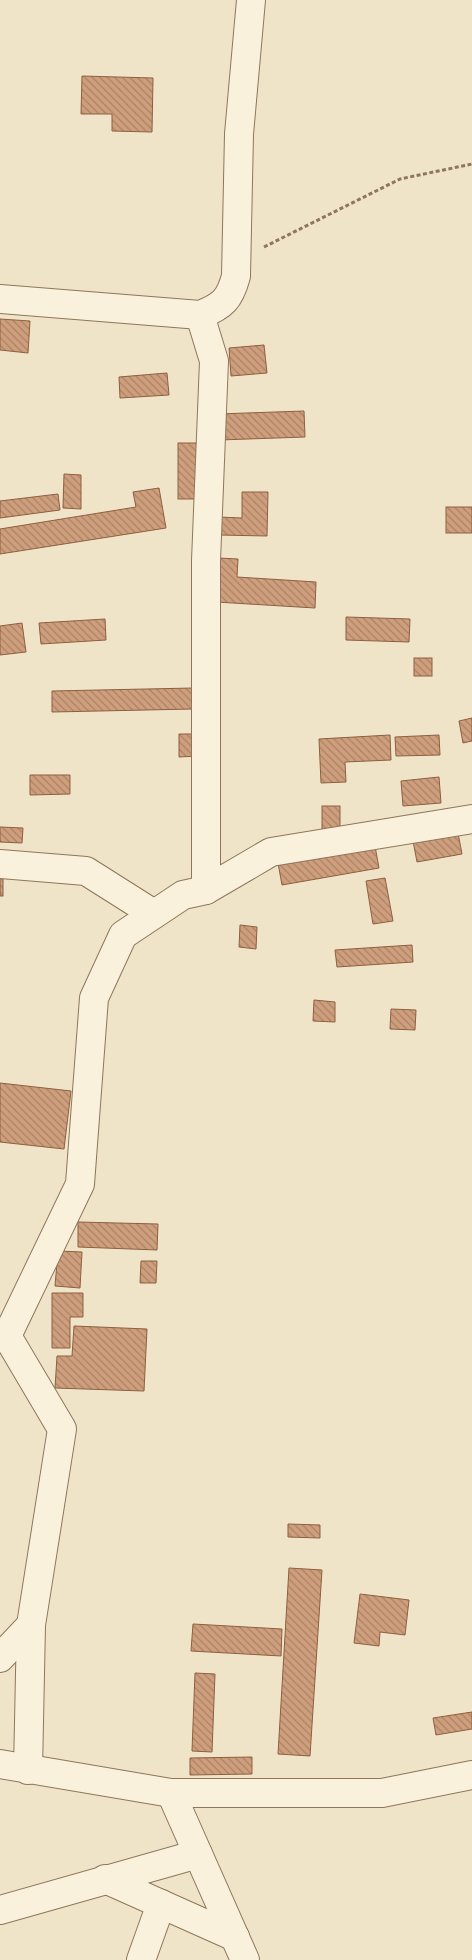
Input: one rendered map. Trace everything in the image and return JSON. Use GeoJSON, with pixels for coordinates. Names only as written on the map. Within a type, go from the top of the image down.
{"type":"FeatureCollection","features":[{"type":"Feature","properties":{"kind":"street"},"geometry":{"type":"LineString","coordinates":[[0,298],[200,315],[218,307],[229,297],[236,276],[239,134],[251,0]]}},
{"type":"Feature","properties":{"kind":"street"},"geometry":{"type":"LineString","coordinates":[[200,315],[214,361],[206,561],[206,890]]}},
{"type":"Feature","properties":{"kind":"street"},"geometry":{"type":"LineString","coordinates":[[28,1770],[31,1625],[62,1429],[3,1335],[80,1184],[94,998],[123,936],[183,895],[206,890],[271,852],[472,819]]}},
{"type":"Feature","properties":{"kind":"street"},"geometry":{"type":"LineString","coordinates":[[0,864],[86,871],[154,914]]}},
{"type":"Feature","properties":{"kind":"street"},"geometry":{"type":"LineString","coordinates":[[0,1658],[31,1625]]}},
{"type":"Feature","properties":{"kind":"street"},"geometry":{"type":"LineString","coordinates":[[0,1764],[171,1793],[382,1793],[472,1775]]}},
{"type":"Feature","properties":{"kind":"street"},"geometry":{"type":"LineString","coordinates":[[171,1793],[240,1949]]}},
{"type":"Feature","properties":{"kind":"street"},"geometry":{"type":"LineString","coordinates":[[0,1910],[198,1854]]}},
{"type":"Feature","properties":{"kind":"street"},"geometry":{"type":"LineString","coordinates":[[105,1879],[161,1904],[240,1949]]}},
{"type":"Feature","properties":{"kind":"street"},"geometry":{"type":"LineString","coordinates":[[140,1960],[161,1904]]}},
{"type":"Feature","properties":{"kind":"path"},"geometry":{"type":"LineString","coordinates":[[236,276],[266,244],[400,178],[472,164]]}},
{"type":"Feature","properties":{"kind":"building"},"geometry":{"type":"Polygon","coordinates":[[[82,76],[153,78],[152,132],[112,131],[112,114],[81,114],[82,76]]]}},
{"type":"Feature","properties":{"kind":"building"},"geometry":{"type":"Polygon","coordinates":[[[0,319],[30,321],[28,353],[0,350],[0,319]]]}},
{"type":"Feature","properties":{"kind":"building"},"geometry":{"type":"Polygon","coordinates":[[[264,345],[267,373],[231,376],[229,348],[264,345]]]}},
{"type":"Feature","properties":{"kind":"building"},"geometry":{"type":"Polygon","coordinates":[[[167,373],[169,395],[120,398],[119,377],[167,373]]]}},
{"type":"Feature","properties":{"kind":"building"},"geometry":{"type":"Polygon","coordinates":[[[304,411],[305,437],[219,440],[218,414],[304,411]]]}},
{"type":"Feature","properties":{"kind":"building"},"geometry":{"type":"Polygon","coordinates":[[[178,443],[198,443],[198,499],[178,499],[178,443]]]}},
{"type":"Feature","properties":{"kind":"building"},"geometry":{"type":"Polygon","coordinates":[[[64,474],[81,475],[81,509],[63,508],[64,474]]]}},
{"type":"Feature","properties":{"kind":"building"},"geometry":{"type":"Polygon","coordinates":[[[159,488],[166,528],[0,554],[0,529],[136,507],[133,492],[159,488]]]}},
{"type":"Feature","properties":{"kind":"building"},"geometry":{"type":"Polygon","coordinates":[[[242,492],[268,492],[267,536],[218,535],[218,517],[242,518],[242,492]]]}},
{"type":"Feature","properties":{"kind":"building"},"geometry":{"type":"Polygon","coordinates":[[[58,494],[60,510],[0,518],[0,501],[58,494]]]}},
{"type":"Feature","properties":{"kind":"building"},"geometry":{"type":"Polygon","coordinates":[[[446,507],[472,507],[472,533],[446,533],[446,507]]]}},
{"type":"Feature","properties":{"kind":"building"},"geometry":{"type":"Polygon","coordinates":[[[219,558],[238,559],[237,577],[316,582],[315,608],[216,602],[219,558]]]}},
{"type":"Feature","properties":{"kind":"building"},"geometry":{"type":"Polygon","coordinates":[[[346,617],[410,619],[409,642],[346,640],[346,617]]]}},
{"type":"Feature","properties":{"kind":"building"},"geometry":{"type":"Polygon","coordinates":[[[105,619],[106,640],[41,644],[39,623],[105,619]]]}},
{"type":"Feature","properties":{"kind":"building"},"geometry":{"type":"Polygon","coordinates":[[[22,623],[26,652],[0,655],[0,626],[22,623]]]}},
{"type":"Feature","properties":{"kind":"building"},"geometry":{"type":"Polygon","coordinates":[[[414,658],[432,658],[432,676],[414,676],[414,658]]]}},
{"type":"Feature","properties":{"kind":"building"},"geometry":{"type":"Polygon","coordinates":[[[193,688],[193,709],[52,712],[52,691],[193,688]]]}},
{"type":"Feature","properties":{"kind":"building"},"geometry":{"type":"Polygon","coordinates":[[[472,718],[472,741],[463,743],[459,721],[472,718]]]}},
{"type":"Feature","properties":{"kind":"building"},"geometry":{"type":"Polygon","coordinates":[[[179,734],[196,734],[197,756],[179,757],[179,734]]]}},
{"type":"Feature","properties":{"kind":"building"},"geometry":{"type":"Polygon","coordinates":[[[390,735],[391,760],[345,762],[346,782],[321,783],[319,739],[390,735]]]}},
{"type":"Feature","properties":{"kind":"building"},"geometry":{"type":"Polygon","coordinates":[[[439,735],[440,755],[396,756],[395,737],[439,735]]]}},
{"type":"Feature","properties":{"kind":"building"},"geometry":{"type":"Polygon","coordinates":[[[30,775],[70,775],[70,794],[30,795],[30,775]]]}},
{"type":"Feature","properties":{"kind":"building"},"geometry":{"type":"Polygon","coordinates":[[[439,777],[441,803],[403,806],[401,781],[439,777]]]}},
{"type":"Feature","properties":{"kind":"building"},"geometry":{"type":"Polygon","coordinates":[[[322,806],[340,806],[340,831],[322,831],[322,806]]]}},
{"type":"Feature","properties":{"kind":"building"},"geometry":{"type":"Polygon","coordinates":[[[0,827],[23,828],[22,843],[0,842],[0,827]]]}},
{"type":"Feature","properties":{"kind":"building"},"geometry":{"type":"Polygon","coordinates":[[[458,833],[462,854],[417,862],[413,841],[458,833]]]}},
{"type":"Feature","properties":{"kind":"building"},"geometry":{"type":"Polygon","coordinates":[[[375,846],[379,868],[282,885],[278,863],[375,846]]]}},
{"type":"Feature","properties":{"kind":"building"},"geometry":{"type":"Polygon","coordinates":[[[0,873],[3,873],[3,896],[0,896],[0,873]]]}},
{"type":"Feature","properties":{"kind":"building"},"geometry":{"type":"Polygon","coordinates":[[[385,878],[393,921],[373,924],[366,881],[385,878]]]}},
{"type":"Feature","properties":{"kind":"building"},"geometry":{"type":"Polygon","coordinates":[[[240,925],[257,927],[256,949],[239,947],[240,925]]]}},
{"type":"Feature","properties":{"kind":"building"},"geometry":{"type":"Polygon","coordinates":[[[412,945],[413,962],[337,967],[335,950],[412,945]]]}},
{"type":"Feature","properties":{"kind":"building"},"geometry":{"type":"Polygon","coordinates":[[[314,1000],[335,1002],[335,1022],[313,1021],[314,1000]]]}},
{"type":"Feature","properties":{"kind":"building"},"geometry":{"type":"Polygon","coordinates":[[[391,1009],[416,1010],[415,1030],[390,1029],[391,1009]]]}},
{"type":"Feature","properties":{"kind":"building"},"geometry":{"type":"Polygon","coordinates":[[[0,1083],[71,1091],[64,1149],[0,1142],[0,1083]]]}},
{"type":"Feature","properties":{"kind":"building"},"geometry":{"type":"Polygon","coordinates":[[[78,1222],[158,1224],[157,1250],[78,1247],[78,1222]]]}},
{"type":"Feature","properties":{"kind":"building"},"geometry":{"type":"Polygon","coordinates":[[[58,1251],[82,1252],[80,1288],[55,1286],[58,1251]]]}},
{"type":"Feature","properties":{"kind":"building"},"geometry":{"type":"Polygon","coordinates":[[[141,1261],[157,1261],[156,1283],[140,1283],[141,1261]]]}},
{"type":"Feature","properties":{"kind":"building"},"geometry":{"type":"Polygon","coordinates":[[[52,1293],[83,1293],[83,1317],[70,1317],[70,1348],[52,1348],[52,1293]]]}},
{"type":"Feature","properties":{"kind":"building"},"geometry":{"type":"Polygon","coordinates":[[[74,1326],[147,1329],[144,1391],[55,1388],[57,1356],[72,1356],[74,1326]]]}},
{"type":"Feature","properties":{"kind":"building"},"geometry":{"type":"Polygon","coordinates":[[[288,1524],[320,1525],[320,1538],[288,1537],[288,1524]]]}},
{"type":"Feature","properties":{"kind":"building"},"geometry":{"type":"Polygon","coordinates":[[[289,1568],[322,1570],[310,1756],[278,1754],[289,1568]]]}},
{"type":"Feature","properties":{"kind":"building"},"geometry":{"type":"Polygon","coordinates":[[[360,1594],[409,1600],[405,1635],[380,1632],[379,1646],[354,1643],[360,1594]]]}},
{"type":"Feature","properties":{"kind":"building"},"geometry":{"type":"Polygon","coordinates":[[[193,1624],[282,1629],[281,1656],[191,1651],[193,1624]]]}},
{"type":"Feature","properties":{"kind":"building"},"geometry":{"type":"Polygon","coordinates":[[[195,1673],[215,1674],[212,1752],[192,1751],[195,1673]]]}},
{"type":"Feature","properties":{"kind":"building"},"geometry":{"type":"Polygon","coordinates":[[[472,1712],[472,1729],[436,1735],[433,1718],[472,1712]]]}},
{"type":"Feature","properties":{"kind":"building"},"geometry":{"type":"Polygon","coordinates":[[[252,1757],[252,1774],[190,1775],[190,1758],[252,1757]]]}}]}
